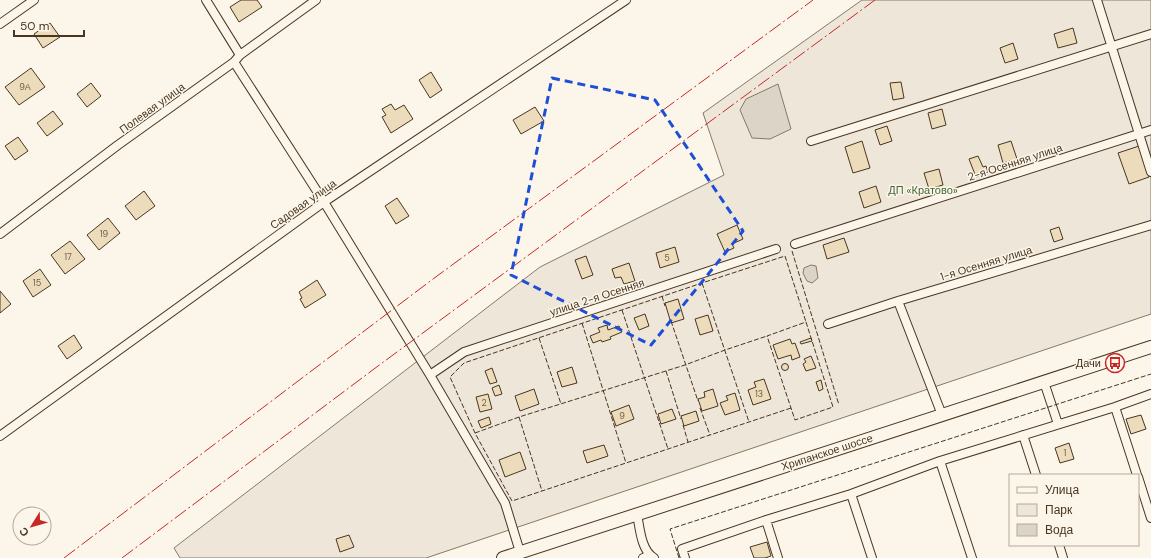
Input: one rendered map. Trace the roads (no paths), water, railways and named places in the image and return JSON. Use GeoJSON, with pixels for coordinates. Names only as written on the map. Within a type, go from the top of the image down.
{"type":"FeatureCollection","features":[{"type":"Feature","properties":{"kind":"main road","name":"Хрипанское шоссе"},"geometry":{"type":"LineString","coordinates":[[503,558],[1151,347]]}},
{"type":"Feature","properties":{"kind":"street"},"geometry":{"type":"LineString","coordinates":[[0,24],[34,0]]}},
{"type":"Feature","properties":{"kind":"street"},"geometry":{"type":"LineString","coordinates":[[206,0],[240,55]]}},
{"type":"Feature","properties":{"kind":"street","name":"Полевая улица"},"geometry":{"type":"LineString","coordinates":[[0,234],[316,0]]}},
{"type":"Feature","properties":{"kind":"street","name":"Садовая улица"},"geometry":{"type":"LineString","coordinates":[[0,436],[324,202],[626,0]]}},
{"type":"Feature","properties":{"kind":"street"},"geometry":{"type":"LineString","coordinates":[[1097,0],[1151,172]]}},
{"type":"Feature","properties":{"kind":"street"},"geometry":{"type":"LineString","coordinates":[[812,141],[1151,34]]}},
{"type":"Feature","properties":{"kind":"street"},"geometry":{"type":"LineString","coordinates":[[234,62],[324,202],[505,503],[520,552]]}},
{"type":"Feature","properties":{"kind":"street","name":"2-я Осенняя улица"},"geometry":{"type":"LineString","coordinates":[[795,244],[1151,130]]}},
{"type":"Feature","properties":{"kind":"street","name":"1-я Осенняя улица"},"geometry":{"type":"LineString","coordinates":[[828,324],[898,301],[1151,224]]}},
{"type":"Feature","properties":{"kind":"street","name":"улица 2-я Осенняя"},"geometry":{"type":"LineString","coordinates":[[430,376],[464,352],[776,249]]}},
{"type":"Feature","properties":{"kind":"street"},"geometry":{"type":"LineString","coordinates":[[898,301],[942,415]]}},
{"type":"Feature","properties":{"kind":"street"},"geometry":{"type":"LineString","coordinates":[[1044,382],[1058,424]]}},
{"type":"Feature","properties":{"kind":"street"},"geometry":{"type":"LineString","coordinates":[[685,558],[682,549],[766,520],[851,494],[940,461],[1116,407],[1151,394]]}},
{"type":"Feature","properties":{"kind":"street"},"geometry":{"type":"LineString","coordinates":[[1116,407],[1137,474]]}},
{"type":"Feature","properties":{"kind":"street"},"geometry":{"type":"LineString","coordinates":[[1023,435],[1036,474]]}},
{"type":"Feature","properties":{"kind":"street"},"geometry":{"type":"LineString","coordinates":[[940,461],[972,558]]}},
{"type":"Feature","properties":{"kind":"street"},"geometry":{"type":"LineString","coordinates":[[1139,479],[1151,518]]}},
{"type":"Feature","properties":{"kind":"street"},"geometry":{"type":"LineString","coordinates":[[851,494],[872,558]]}},
{"type":"Feature","properties":{"kind":"street"},"geometry":{"type":"LineString","coordinates":[[637,514],[644,546],[649,557]]}},
{"type":"Feature","properties":{"kind":"street"},"geometry":{"type":"LineString","coordinates":[[766,520],[778,558]]}},
{"type":"Feature","properties":{"kind":"street"},"geometry":{"type":"LineString","coordinates":[[1059,546],[1063,558]]}},
{"type":"Feature","properties":{"kind":"water"},"geometry":{"type":"Polygon","coordinates":[[[778,84],[791,129],[770,139],[752,138],[740,110],[746,99],[778,84]]]}},
{"type":"Feature","properties":{"kind":"water"},"geometry":{"type":"Polygon","coordinates":[[[811,265],[816,266],[818,278],[812,283],[807,281],[803,273],[804,268],[811,265]]]}},
{"type":"Feature","properties":{"kind":"place","name":"Дачи"},"geometry":{"type":"Point","coordinates":[1115,363]}},
{"type":"Feature","properties":{"kind":"park label","name":"ДП «Кратово»"},"geometry":{"type":"Point","coordinates":[923,190]}}]}
